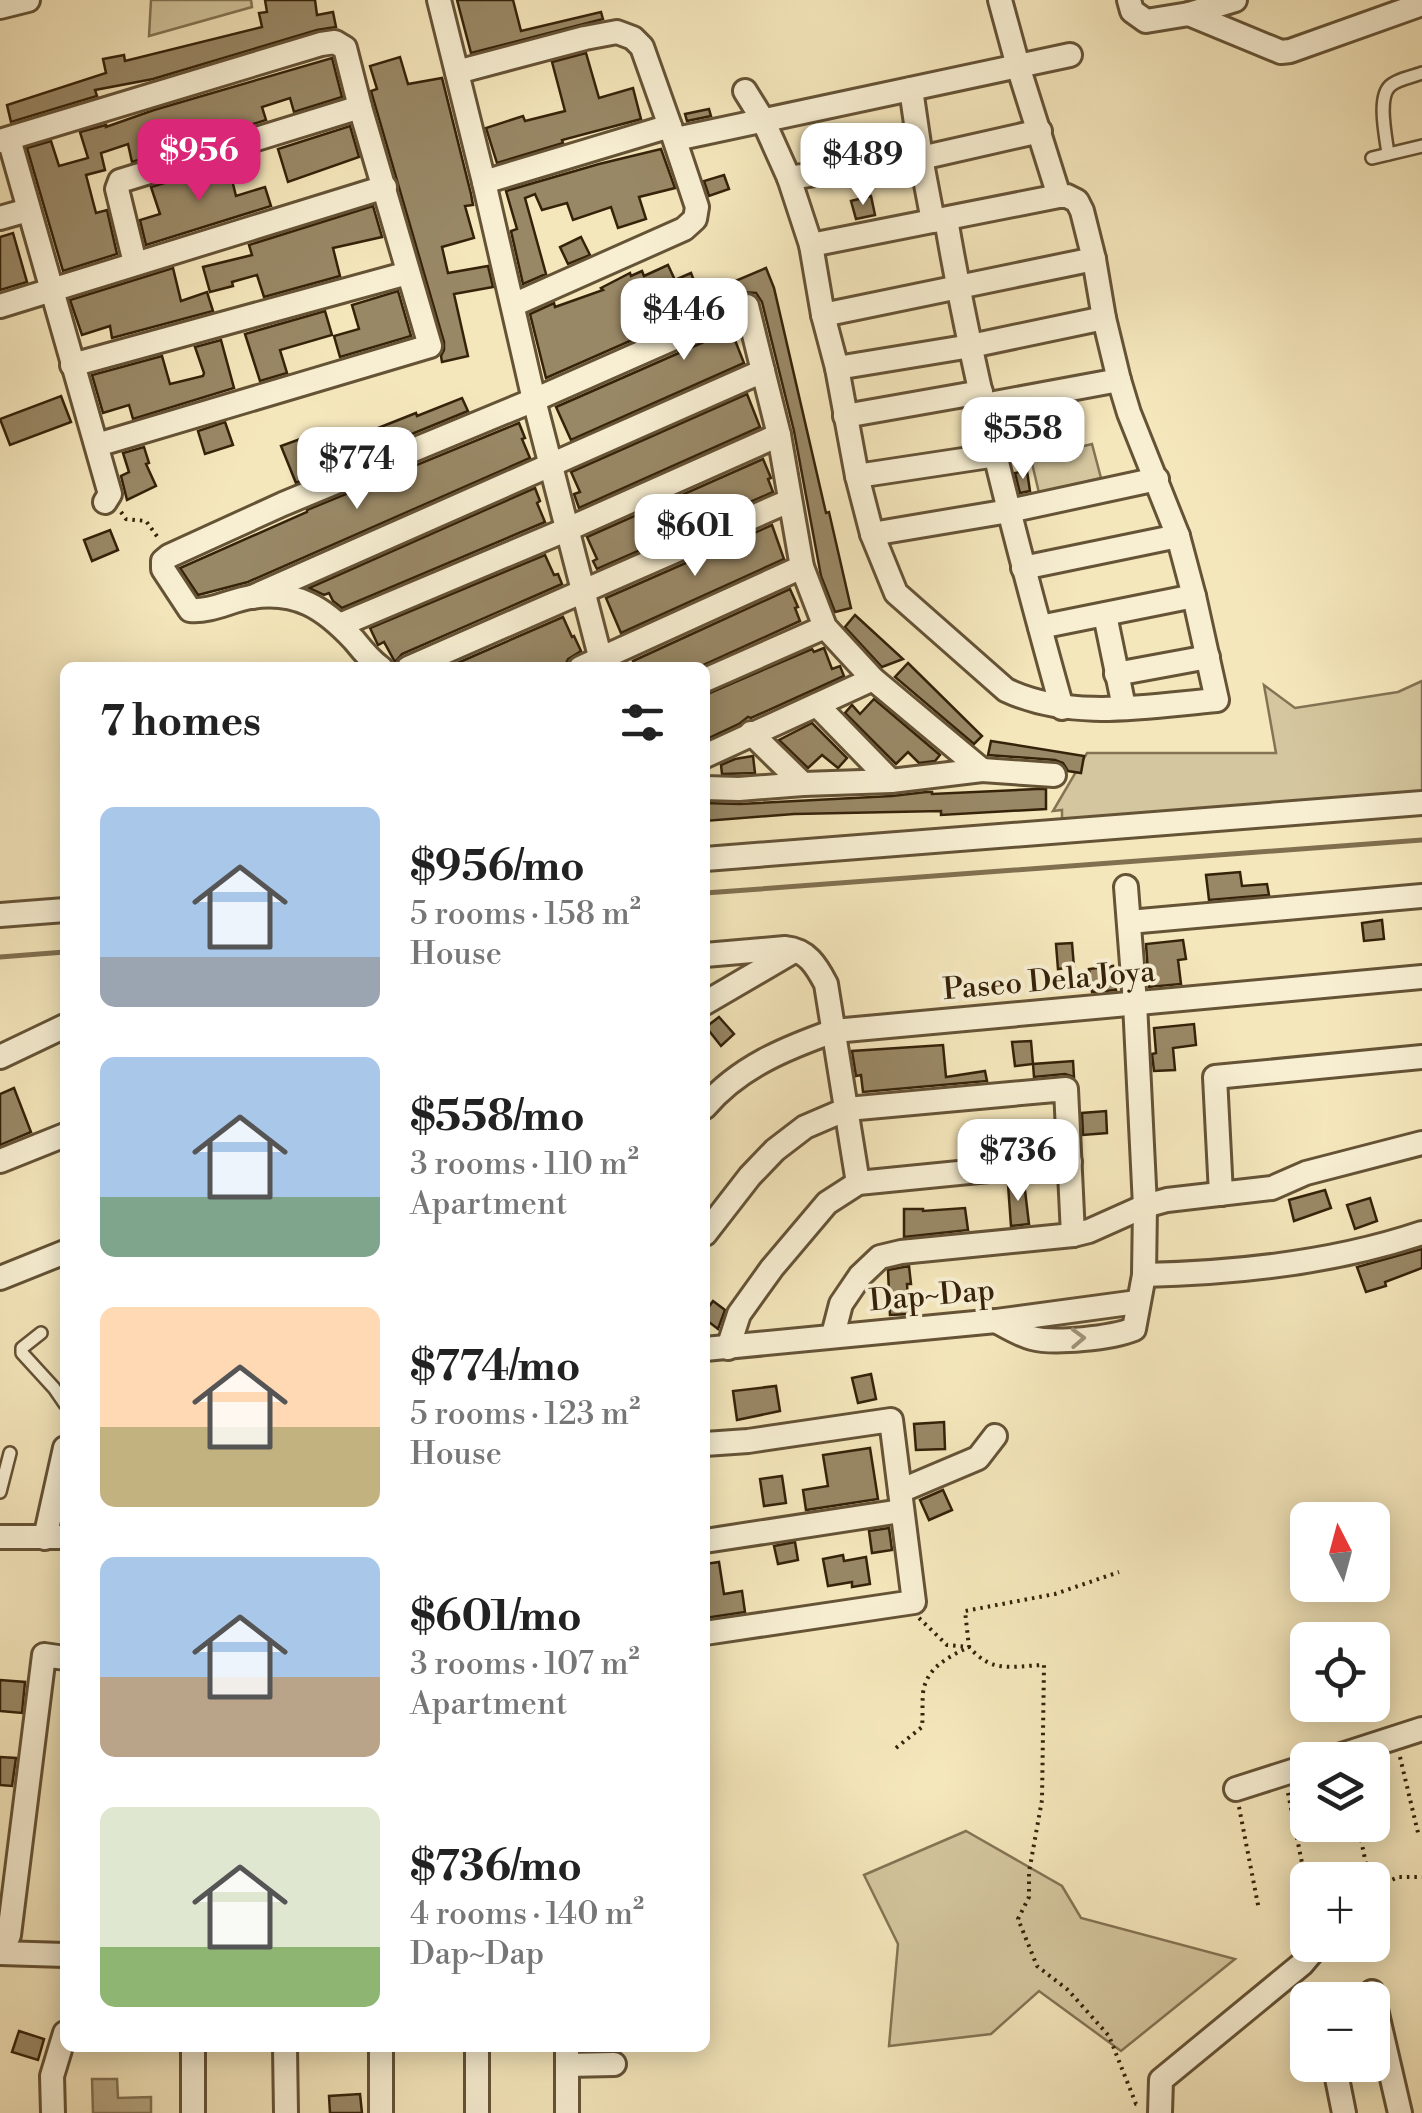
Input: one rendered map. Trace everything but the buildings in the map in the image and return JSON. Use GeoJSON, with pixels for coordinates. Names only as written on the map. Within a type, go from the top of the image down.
{"type":"FeatureCollection","features":[{"type":"Feature","properties":{"kind":"street"},"geometry":{"type":"LineString","coordinates":[[0,7],[28,0]]}},
{"type":"Feature","properties":{"kind":"street"},"geometry":{"type":"LineString","coordinates":[[439,0],[583,591],[594,662]]}},
{"type":"Feature","properties":{"kind":"street"},"geometry":{"type":"LineString","coordinates":[[1000,0],[1059,196]]}},
{"type":"Feature","properties":{"kind":"street"},"geometry":{"type":"LineString","coordinates":[[1129,0],[1132,11],[1146,20],[1189,14],[1235,0]]}},
{"type":"Feature","properties":{"kind":"street"},"geometry":{"type":"LineString","coordinates":[[1189,14],[1281,52],[1422,4]]}},
{"type":"Feature","properties":{"kind":"street"},"geometry":{"type":"LineString","coordinates":[[458,72],[585,38],[618,32],[633,38],[642,47],[698,206],[695,219],[684,229],[512,305]]}},
{"type":"Feature","properties":{"kind":"street"},"geometry":{"type":"LineString","coordinates":[[97,444],[430,346],[346,48],[335,42],[302,49],[4,140],[97,444],[108,498]]}},
{"type":"Feature","properties":{"kind":"street"},"geometry":{"type":"LineString","coordinates":[[484,182],[672,133],[763,120],[1070,54]]}},
{"type":"Feature","properties":{"kind":"street"},"geometry":{"type":"LineString","coordinates":[[912,90],[921,158],[958,288],[1009,512],[1062,708]]}},
{"type":"Feature","properties":{"kind":"street"},"geometry":{"type":"LineString","coordinates":[[746,91],[789,178],[811,245],[856,476],[872,534],[896,593],[1006,690],[1026,699],[1062,708],[1124,708],[1218,700],[1178,536],[1119,380],[1094,259],[1077,201],[1059,196],[811,245]]}},
{"type":"Feature","properties":{"kind":"street"},"geometry":{"type":"LineString","coordinates":[[135,263],[118,188],[120,182],[360,107]]}},
{"type":"Feature","properties":{"kind":"street"},"geometry":{"type":"LineString","coordinates":[[789,178],[921,158],[1040,131]]}},
{"type":"Feature","properties":{"kind":"street"},"geometry":{"type":"LineString","coordinates":[[0,306],[385,187]]}},
{"type":"Feature","properties":{"kind":"street"},"geometry":{"type":"LineString","coordinates":[[0,218],[28,210]]}},
{"type":"Feature","properties":{"kind":"street"},"geometry":{"type":"LineString","coordinates":[[823,315],[1094,259]]}},
{"type":"Feature","properties":{"kind":"street"},"geometry":{"type":"LineString","coordinates":[[72,365],[408,273]]}},
{"type":"Feature","properties":{"kind":"street"},"geometry":{"type":"LineString","coordinates":[[763,371],[252,596],[190,610],[162,568],[169,556],[282,504],[534,400],[747,306],[779,435],[802,567],[825,627],[873,679],[982,770]]}},
{"type":"Feature","properties":{"kind":"street"},"geometry":{"type":"LineString","coordinates":[[836,368],[1104,318]]}},
{"type":"Feature","properties":{"kind":"street"},"geometry":{"type":"LineString","coordinates":[[846,416],[1119,380]]}},
{"type":"Feature","properties":{"kind":"street"},"geometry":{"type":"LineString","coordinates":[[340,626],[779,435]]}},
{"type":"Feature","properties":{"kind":"street"},"geometry":{"type":"LineString","coordinates":[[856,476],[996,456]]}},
{"type":"Feature","properties":{"kind":"street"},"geometry":{"type":"LineString","coordinates":[[872,534],[1009,512],[1157,479]]}},
{"type":"Feature","properties":{"kind":"street"},"geometry":{"type":"LineString","coordinates":[[422,662],[789,501]]}},
{"type":"Feature","properties":{"kind":"street"},"geometry":{"type":"LineString","coordinates":[[1023,568],[1178,536]]}},
{"type":"Feature","properties":{"kind":"street"},"geometry":{"type":"LineString","coordinates":[[600,662],[802,567]]}},
{"type":"Feature","properties":{"kind":"street"},"geometry":{"type":"LineString","coordinates":[[252,596],[295,598],[316,606],[375,662]]}},
{"type":"Feature","properties":{"kind":"street"},"geometry":{"type":"LineString","coordinates":[[1040,627],[1194,596]]}},
{"type":"Feature","properties":{"kind":"street"},"geometry":{"type":"LineString","coordinates":[[1106,615],[1124,708]]}},
{"type":"Feature","properties":{"kind":"street"},"geometry":{"type":"LineString","coordinates":[[710,678],[825,627]]}},
{"type":"Feature","properties":{"kind":"street"},"geometry":{"type":"LineString","coordinates":[[1116,674],[1208,657]]}},
{"type":"Feature","properties":{"kind":"street"},"geometry":{"type":"LineString","coordinates":[[710,754],[873,679]]}},
{"type":"Feature","properties":{"kind":"street"},"geometry":{"type":"LineString","coordinates":[[817,705],[891,780]]}},
{"type":"Feature","properties":{"kind":"street"},"geometry":{"type":"LineString","coordinates":[[751,733],[803,784]]}},
{"type":"Feature","properties":{"kind":"street"},"geometry":{"type":"LineString","coordinates":[[710,788],[891,780],[982,770],[1054,775]]}},
{"type":"Feature","properties":{"kind":"street"},"geometry":{"type":"LineString","coordinates":[[710,859],[1422,803]]}},
{"type":"Feature","properties":{"kind":"street"},"geometry":{"type":"LineString","coordinates":[[1126,887],[1144,1206],[1144,1275],[1209,1274],[1325,1258],[1422,1233]]}},
{"type":"Feature","properties":{"kind":"street"},"geometry":{"type":"LineString","coordinates":[[1129,922],[1422,896]]}},
{"type":"Feature","properties":{"kind":"street"},"geometry":{"type":"LineString","coordinates":[[0,915],[60,910]]}},
{"type":"Feature","properties":{"kind":"street"},"geometry":{"type":"LineString","coordinates":[[710,1000],[796,949]]}},
{"type":"Feature","properties":{"kind":"street"},"geometry":{"type":"LineString","coordinates":[[710,955],[796,949],[814,962],[826,984],[858,1182]]}},
{"type":"Feature","properties":{"kind":"street","name":"Paseo Dela Joya"},"geometry":{"type":"LineString","coordinates":[[710,1101],[750,1068],[782,1050],[834,1030],[1422,977]]}},
{"type":"Feature","properties":{"kind":"street"},"geometry":{"type":"LineString","coordinates":[[0,1058],[60,1034]]}},
{"type":"Feature","properties":{"kind":"street"},"geometry":{"type":"LineString","coordinates":[[1221,1194],[1215,1077],[1422,1057]]}},
{"type":"Feature","properties":{"kind":"street"},"geometry":{"type":"LineString","coordinates":[[710,1228],[775,1150],[806,1127],[847,1110],[1066,1089],[1073,1235]]}},
{"type":"Feature","properties":{"kind":"street"},"geometry":{"type":"LineString","coordinates":[[0,1161],[60,1137]]}},
{"type":"Feature","properties":{"kind":"street"},"geometry":{"type":"LineString","coordinates":[[834,1335],[840,1304],[880,1257],[1073,1235],[1166,1200],[1272,1188],[1305,1163],[1422,1143]]}},
{"type":"Feature","properties":{"kind":"street"},"geometry":{"type":"LineString","coordinates":[[716,1348],[772,1268],[827,1203],[858,1182],[1070,1162]]}},
{"type":"Feature","properties":{"kind":"street"},"geometry":{"type":"LineString","coordinates":[[0,1278],[60,1254]]}},
{"type":"Feature","properties":{"kind":"street","name":"Dap~Dap"},"geometry":{"type":"LineString","coordinates":[[716,1348],[996,1322],[1033,1339],[1117,1336],[1134,1329],[1144,1275]]}},
{"type":"Feature","properties":{"kind":"street"},"geometry":{"type":"LineString","coordinates":[[710,1444],[891,1420],[914,1602],[710,1632]]}},
{"type":"Feature","properties":{"kind":"street"},"geometry":{"type":"LineString","coordinates":[[710,1540],[901,1501],[978,1458],[995,1436]]}},
{"type":"Feature","properties":{"kind":"street"},"geometry":{"type":"LineString","coordinates":[[0,1538],[55,1538],[60,1493]]}},
{"type":"Feature","properties":{"kind":"street"},"geometry":{"type":"LineString","coordinates":[[60,1657],[44,1654],[9,1935],[0,1953],[60,1955]]}},
{"type":"Feature","properties":{"kind":"street"},"geometry":{"type":"LineString","coordinates":[[1383,1742],[1422,1730]]}},
{"type":"Feature","properties":{"kind":"street"},"geometry":{"type":"LineString","coordinates":[[1236,1789],[1290,1772]]}},
{"type":"Feature","properties":{"kind":"street"},"geometry":{"type":"LineString","coordinates":[[1159,2110],[1161,2080],[1304,1962]]}},
{"type":"Feature","properties":{"kind":"street"},"geometry":{"type":"LineString","coordinates":[[54,2113],[52,2076],[60,2050]]}},
{"type":"Feature","properties":{"kind":"street"},"geometry":{"type":"LineString","coordinates":[[193,2052],[194,2113]]}},
{"type":"Feature","properties":{"kind":"street"},"geometry":{"type":"LineString","coordinates":[[285,2052],[286,2113]]}},
{"type":"Feature","properties":{"kind":"street"},"geometry":{"type":"LineString","coordinates":[[381,2052],[381,2113]]}},
{"type":"Feature","properties":{"kind":"street"},"geometry":{"type":"LineString","coordinates":[[477,2052],[477,2113]]}},
{"type":"Feature","properties":{"kind":"street"},"geometry":{"type":"LineString","coordinates":[[567,2113],[567,2056],[614,2064]]}},
{"type":"Feature","properties":{"kind":"street"},"geometry":{"type":"LineString","coordinates":[[1390,2070],[1400,2113]]}},
{"type":"Feature","properties":{"kind":"street"},"geometry":{"type":"LineString","coordinates":[[1338,2082],[1344,2113]]}},
{"type":"Feature","properties":{"kind":"lane"},"geometry":{"type":"LineString","coordinates":[[1388,154],[1383,105],[1386,92],[1392,84],[1422,73]]}},
{"type":"Feature","properties":{"kind":"lane"},"geometry":{"type":"LineString","coordinates":[[1372,158],[1422,146]]}},
{"type":"Feature","properties":{"kind":"lane"},"geometry":{"type":"LineString","coordinates":[[41,1332],[22,1348],[22,1353],[60,1398]]}},
{"type":"Feature","properties":{"kind":"lane"},"geometry":{"type":"LineString","coordinates":[[0,1492],[10,1453]]}},
{"type":"Feature","properties":{"kind":"path"},"geometry":{"type":"LineString","coordinates":[[108,498],[126,519],[146,521],[169,556]]}},
{"type":"Feature","properties":{"kind":"path"},"geometry":{"type":"LineString","coordinates":[[1118,1572],[1056,1594],[964,1611],[969,1647],[980,1659],[993,1666],[1044,1664],[1042,1800],[1029,1872],[1029,1897],[1018,1919],[1037,1966],[1068,1990],[1109,2036],[1136,2104],[1159,2110]]}},
{"type":"Feature","properties":{"kind":"path"},"geometry":{"type":"LineString","coordinates":[[905,1604],[947,1644],[969,1647]]}},
{"type":"Feature","properties":{"kind":"path"},"geometry":{"type":"LineString","coordinates":[[896,1748],[922,1728],[923,1690],[930,1676],[942,1660],[969,1647]]}},
{"type":"Feature","properties":{"kind":"path"},"geometry":{"type":"LineString","coordinates":[[1396,1738],[1419,1838]]}},
{"type":"Feature","properties":{"kind":"path"},"geometry":{"type":"LineString","coordinates":[[1284,1774],[1302,1862]]}},
{"type":"Feature","properties":{"kind":"path"},"geometry":{"type":"LineString","coordinates":[[1236,1789],[1259,1910]]}},
{"type":"Feature","properties":{"kind":"path"},"geometry":{"type":"LineString","coordinates":[[1390,1881],[1398,1877],[1422,1878]]}},
{"type":"Feature","properties":{"kind":"shaded area"},"geometry":{"type":"Polygon","coordinates":[[[151,0],[251,0],[252,7],[149,36],[151,0]]]}},
{"type":"Feature","properties":{"kind":"shaded area"},"geometry":{"type":"Polygon","coordinates":[[[1092,444],[1101,478],[1039,493],[1031,459],[1092,444]]]}},
{"type":"Feature","properties":{"kind":"shaded area"},"geometry":{"type":"Polygon","coordinates":[[[1422,681],[1422,803],[1062,840],[1062,810],[1053,811],[1087,753],[1276,753],[1264,685],[1295,708],[1398,692],[1422,681]]]}},
{"type":"Feature","properties":{"kind":"shaded area"},"geometry":{"type":"Polygon","coordinates":[[[966,1831],[1062,1886],[1081,1918],[1235,1959],[1121,2051],[1039,1991],[991,2034],[889,2046],[898,1944],[864,1875],[966,1831]]]}},
{"type":"Feature","properties":{"kind":"shaded area"},"geometry":{"type":"Polygon","coordinates":[[[92,2079],[117,2079],[118,2098],[151,2097],[151,2113],[93,2113],[92,2079]]]}},
{"type":"Feature","properties":{"kind":"waterway"},"geometry":{"type":"LineString","coordinates":[[710,893],[1422,840]]}},
{"type":"Feature","properties":{"kind":"waterway"},"geometry":{"type":"LineString","coordinates":[[0,957],[60,952]]}}]}
